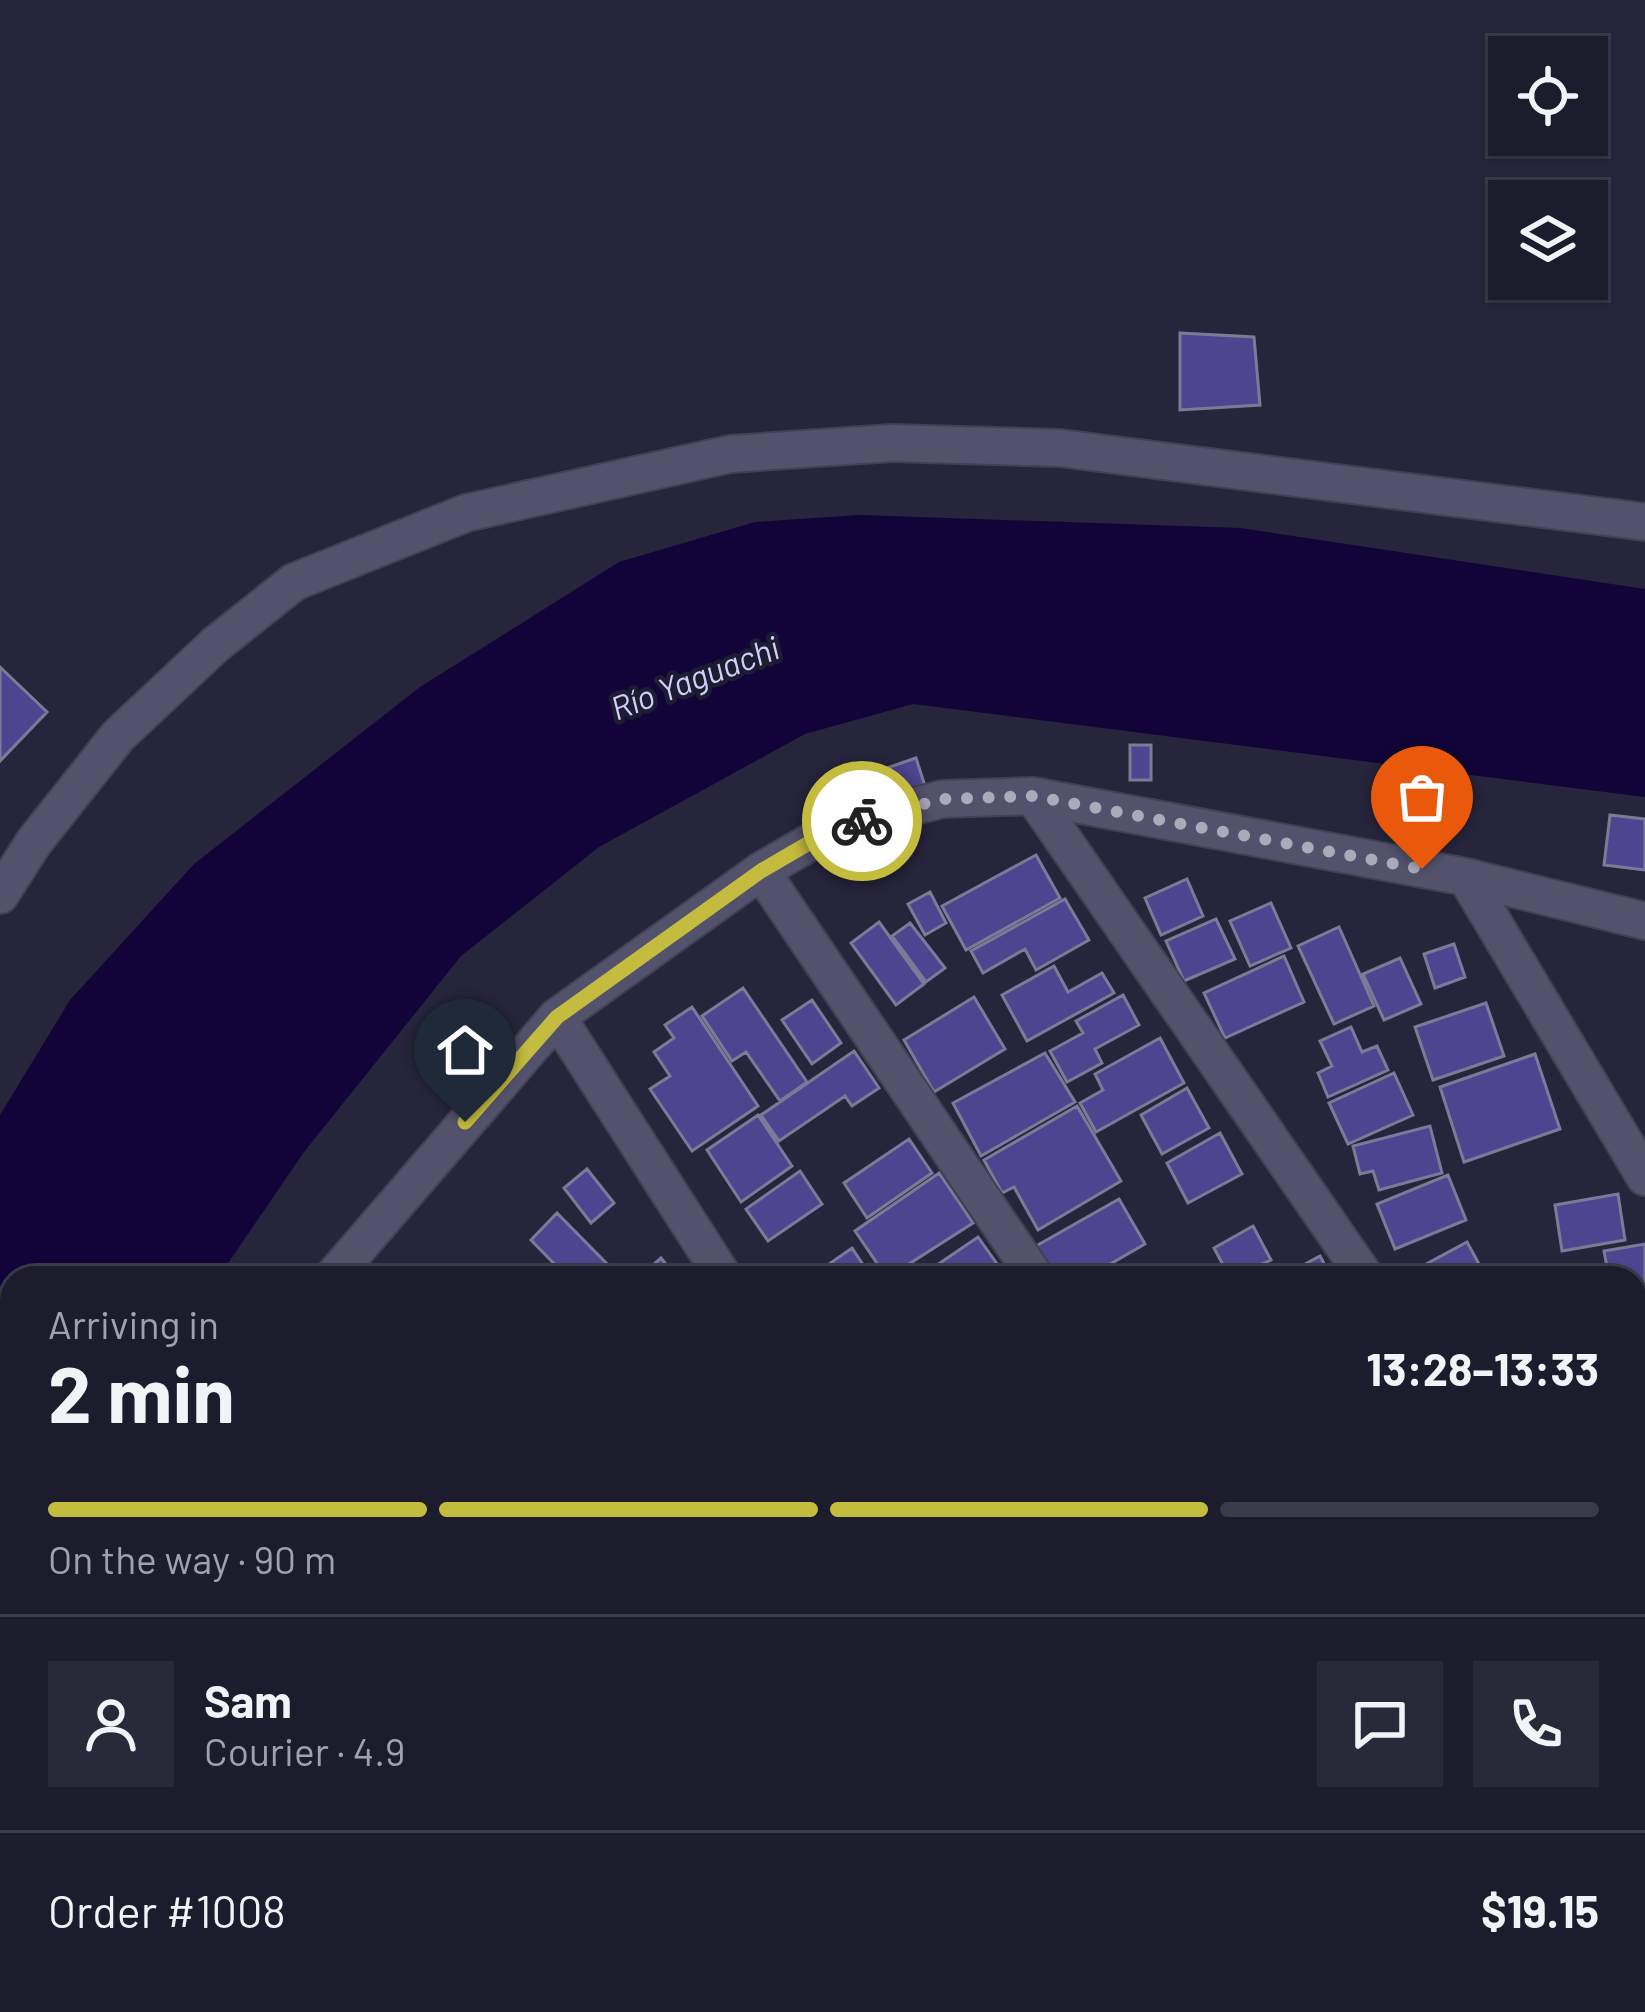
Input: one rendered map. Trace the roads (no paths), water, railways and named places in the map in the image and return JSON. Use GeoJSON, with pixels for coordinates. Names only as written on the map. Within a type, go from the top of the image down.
{"type":"FeatureCollection","features":[{"type":"Feature","properties":{"kind":"street"},"geometry":{"type":"LineString","coordinates":[[0,895],[34,842],[118,736],[214,644],[294,582],[466,513],[730,454],[892,443],[1060,448],[1645,522]]}},
{"type":"Feature","properties":{"kind":"street"},"geometry":{"type":"LineString","coordinates":[[1033,796],[1358,1266]]}},
{"type":"Feature","properties":{"kind":"street"},"geometry":{"type":"LineString","coordinates":[[349,1266],[557,1017],[761,871],[821,836],[874,817],[942,799],[1033,796],[1466,877],[1645,921]]}},
{"type":"Feature","properties":{"kind":"street"},"geometry":{"type":"LineString","coordinates":[[761,871],[1028,1266]]}},
{"type":"Feature","properties":{"kind":"street"},"geometry":{"type":"LineString","coordinates":[[1466,877],[1645,1177]]}},
{"type":"Feature","properties":{"kind":"street"},"geometry":{"type":"LineString","coordinates":[[557,1017],[716,1266]]}},
{"type":"Feature","properties":{"kind":"water","name":"Río Yaguachi"},"geometry":{"type":"Polygon","coordinates":[[[860,515],[1241,528],[1645,589],[1645,797],[913,704],[805,734],[599,847],[461,956],[304,1152],[226,1266],[0,1266],[0,1115],[70,1000],[194,864],[420,687],[619,562],[755,522],[860,515]]]}}]}
